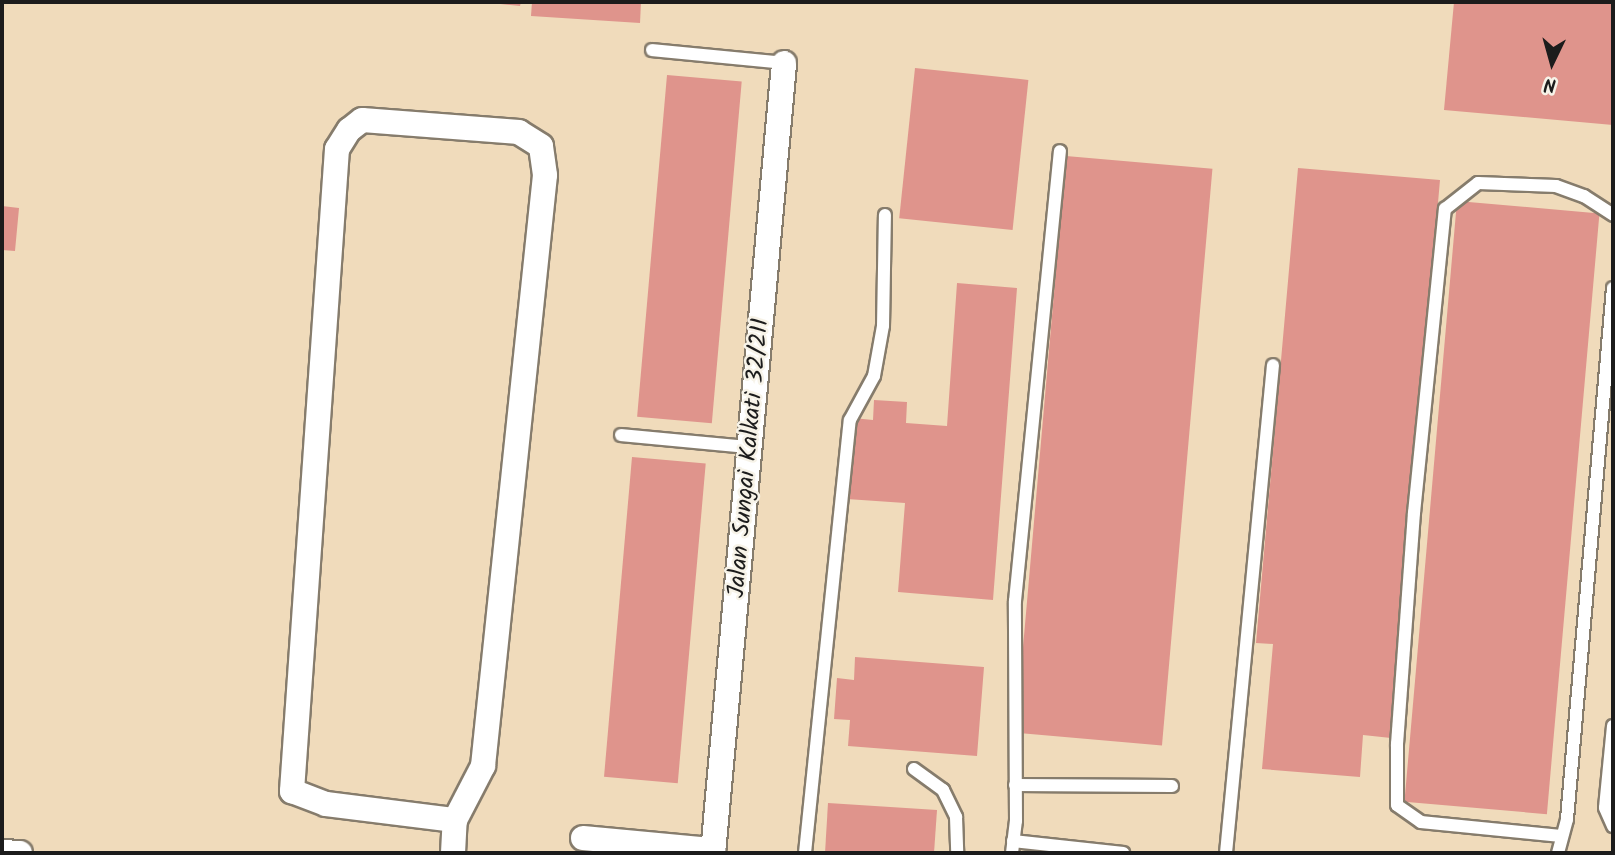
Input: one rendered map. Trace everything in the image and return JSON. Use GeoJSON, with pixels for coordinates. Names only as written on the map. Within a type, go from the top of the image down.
{"type":"FeatureCollection","features":[{"type":"Feature","properties":{"kind":"street","name":"Jalan Sungai Kalkati 32/211"},"geometry":{"type":"LineString","coordinates":[[713,851],[784,63]]}},
{"type":"Feature","properties":{"kind":"street"},"geometry":{"type":"LineString","coordinates":[[453,853],[455,820],[483,766],[545,175],[541,146],[519,132],[362,120],[349,130],[337,149],[292,791],[326,804],[455,820]]}},
{"type":"Feature","properties":{"kind":"street"},"geometry":{"type":"LineString","coordinates":[[583,838],[713,851]]}},
{"type":"Feature","properties":{"kind":"street"},"geometry":{"type":"LineString","coordinates":[[2,852],[20,853]]}},
{"type":"Feature","properties":{"kind":"lane"},"geometry":{"type":"LineString","coordinates":[[652,50],[784,63]]}},
{"type":"Feature","properties":{"kind":"lane"},"geometry":{"type":"LineString","coordinates":[[1060,151],[1015,601],[1015,785],[1012,847],[1123,853]]}},
{"type":"Feature","properties":{"kind":"lane"},"geometry":{"type":"LineString","coordinates":[[1562,836],[1421,822],[1397,805],[1397,744],[1414,513],[1445,209],[1478,183],[1556,186],[1584,196],[1613,215]]}},
{"type":"Feature","properties":{"kind":"lane"},"geometry":{"type":"LineString","coordinates":[[805,853],[850,420],[874,376],[883,326],[885,215]]}},
{"type":"Feature","properties":{"kind":"lane"},"geometry":{"type":"LineString","coordinates":[[1558,853],[1567,820],[1613,288]]}},
{"type":"Feature","properties":{"kind":"lane"},"geometry":{"type":"LineString","coordinates":[[1226,853],[1273,365]]}},
{"type":"Feature","properties":{"kind":"lane"},"geometry":{"type":"LineString","coordinates":[[621,435],[750,447]]}},
{"type":"Feature","properties":{"kind":"lane"},"geometry":{"type":"LineString","coordinates":[[1613,726],[1605,807],[1613,826]]}},
{"type":"Feature","properties":{"kind":"lane"},"geometry":{"type":"LineString","coordinates":[[914,769],[943,790],[956,817],[957,853]]}},
{"type":"Feature","properties":{"kind":"lane"},"geometry":{"type":"LineString","coordinates":[[1015,785],[1172,786]]}},
{"type":"Feature","properties":{"kind":"building"},"geometry":{"type":"Polygon","coordinates":[[[481,2],[521,2],[520,6],[481,2]]]}},
{"type":"Feature","properties":{"kind":"building"},"geometry":{"type":"Polygon","coordinates":[[[532,2],[641,2],[640,23],[531,16],[532,2]]]}},
{"type":"Feature","properties":{"kind":"building"},"geometry":{"type":"Polygon","coordinates":[[[1454,2],[1613,2],[1613,125],[1444,110],[1454,2]]]}},
{"type":"Feature","properties":{"kind":"building"},"geometry":{"type":"Polygon","coordinates":[[[915,68],[1028,80],[1013,230],[899,218],[915,68]]]}},
{"type":"Feature","properties":{"kind":"building"},"geometry":{"type":"Polygon","coordinates":[[[667,75],[742,82],[712,423],[637,417],[667,75]]]}},
{"type":"Feature","properties":{"kind":"building"},"geometry":{"type":"Polygon","coordinates":[[[1066,156],[1212,169],[1162,746],[1016,733],[1066,156]]]}},
{"type":"Feature","properties":{"kind":"building"},"geometry":{"type":"Polygon","coordinates":[[[1298,168],[1440,180],[1391,738],[1363,735],[1360,777],[1262,769],[1273,644],[1256,643],[1298,168]]]}},
{"type":"Feature","properties":{"kind":"building"},"geometry":{"type":"Polygon","coordinates":[[[1457,201],[1599,213],[1547,814],[1404,802],[1457,201]]]}},
{"type":"Feature","properties":{"kind":"building"},"geometry":{"type":"Polygon","coordinates":[[[2,206],[19,208],[15,251],[2,250],[2,206]]]}},
{"type":"Feature","properties":{"kind":"building"},"geometry":{"type":"Polygon","coordinates":[[[957,283],[1017,288],[993,600],[898,592],[905,503],[847,499],[853,418],[873,420],[874,400],[907,402],[906,423],[947,426],[957,283]]]}},
{"type":"Feature","properties":{"kind":"building"},"geometry":{"type":"Polygon","coordinates":[[[632,457],[706,463],[678,783],[604,777],[632,457]]]}},
{"type":"Feature","properties":{"kind":"building"},"geometry":{"type":"Polygon","coordinates":[[[855,657],[984,667],[977,756],[848,746],[850,720],[834,719],[837,678],[854,680],[855,657]]]}},
{"type":"Feature","properties":{"kind":"building"},"geometry":{"type":"Polygon","coordinates":[[[828,803],[937,810],[934,853],[825,853],[828,803]]]}}]}
